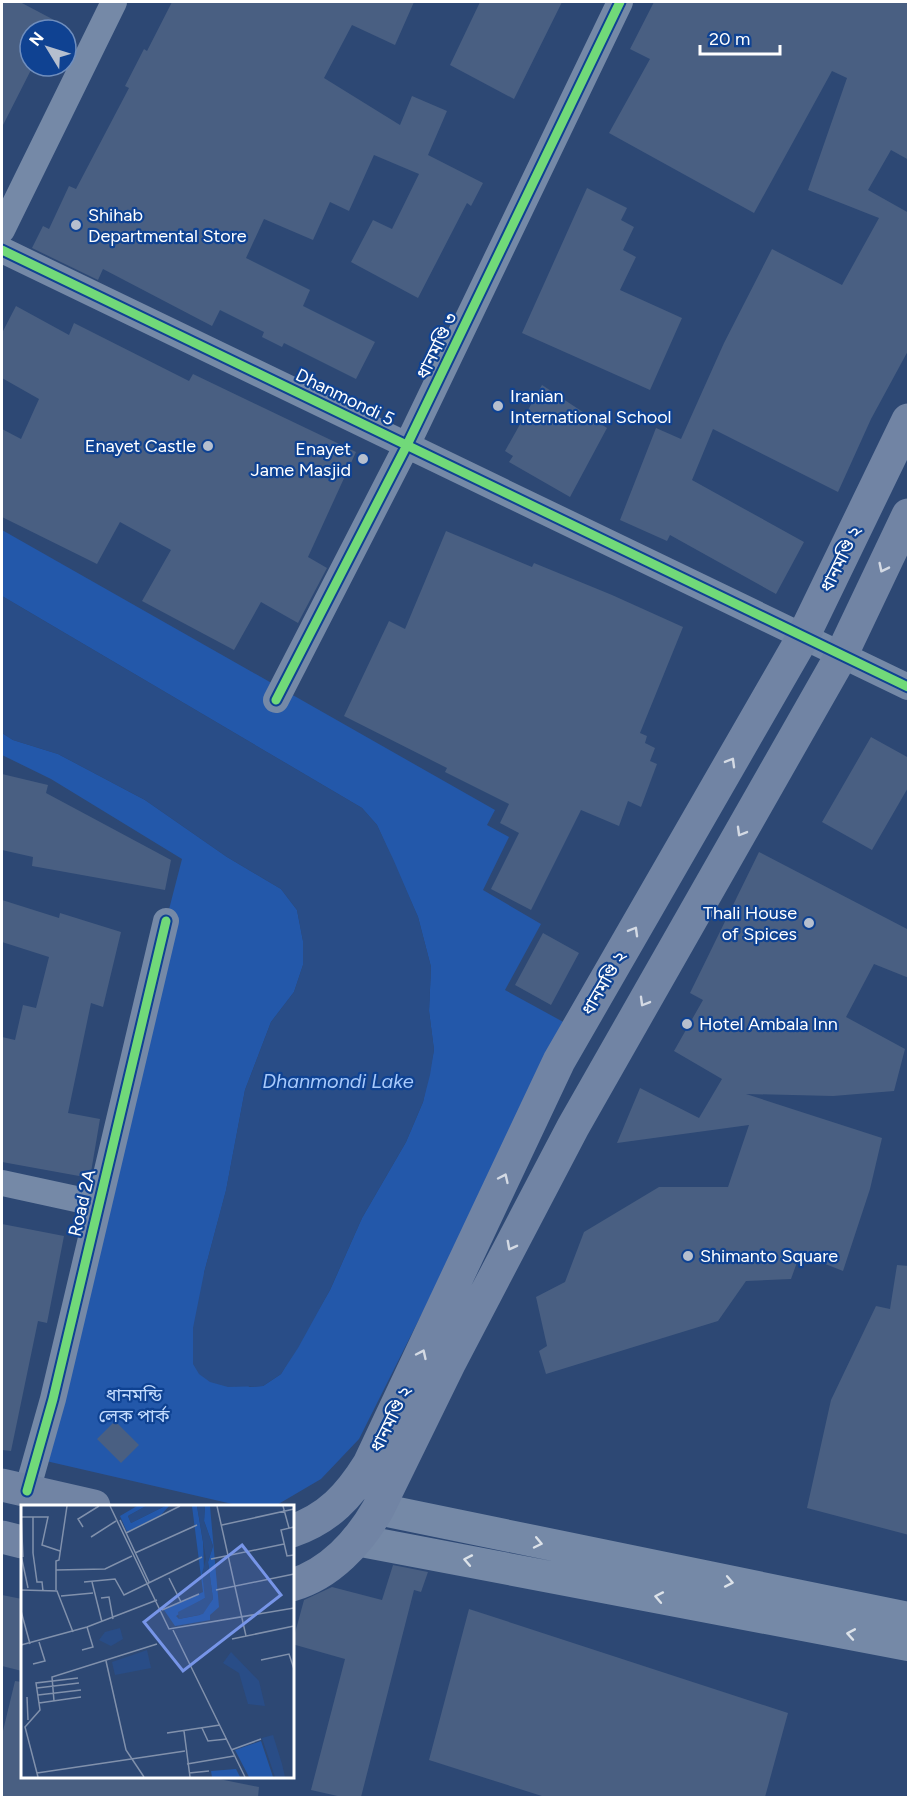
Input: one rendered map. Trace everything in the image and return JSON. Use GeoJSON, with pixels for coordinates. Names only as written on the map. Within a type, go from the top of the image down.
{"type":"FeatureCollection","features":[{"type":"Feature","properties":{"kind":"main road","name":"ধানমণ্ডি ২"},"geometry":{"type":"LineString","coordinates":[[294,1530],[323,1517],[338,1506],[358,1480],[381,1442],[559,1061],[803,637],[909,420]]}},
{"type":"Feature","properties":{"kind":"main road","name":"ধানমণ্ডি ২"},"geometry":{"type":"LineString","coordinates":[[294,1584],[324,1570],[356,1540],[378,1509],[450,1362],[573,1127],[841,656],[909,515]]}},
{"type":"Feature","properties":{"kind":"main road"},"geometry":{"type":"LineString","coordinates":[[14,1488],[90,1505]]}},
{"type":"Feature","properties":{"kind":"main road"},"geometry":{"type":"LineString","coordinates":[[338,1506],[378,1509]]}},
{"type":"Feature","properties":{"kind":"main road"},"geometry":{"type":"LineString","coordinates":[[338,1506],[356,1540]]}},
{"type":"Feature","properties":{"kind":"main road"},"geometry":{"type":"LineString","coordinates":[[2,1537],[21,1542]]}},
{"type":"Feature","properties":{"kind":"street"},"geometry":{"type":"LineString","coordinates":[[2,230],[114,2]]}},
{"type":"Feature","properties":{"kind":"street","name":"ধানমণ্ডি ৩"},"geometry":{"type":"LineString","coordinates":[[276,700],[407,445],[620,2]]}},
{"type":"Feature","properties":{"kind":"street","name":"Dhanmondi 5"},"geometry":{"type":"LineString","coordinates":[[2,250],[909,687]]}},
{"type":"Feature","properties":{"kind":"street","name":"Road 2A"},"geometry":{"type":"LineString","coordinates":[[14,1488],[52,1399],[166,921]]}},
{"type":"Feature","properties":{"kind":"street"},"geometry":{"type":"LineString","coordinates":[[2,1183],[99,1204]]}},
{"type":"Feature","properties":{"kind":"street"},"geometry":{"type":"LineString","coordinates":[[378,1509],[909,1618]]}},
{"type":"Feature","properties":{"kind":"street"},"geometry":{"type":"LineString","coordinates":[[356,1540],[909,1645]]}},
{"type":"Feature","properties":{"kind":"green space","name":"ধানমন্ডি লেক পার্ক"},"geometry":{"type":"Polygon","coordinates":[[[2,530],[495,810],[487,825],[509,837],[483,890],[541,924],[505,990],[567,1024],[359,1439],[321,1479],[277,1505],[237,1505],[46,1461],[166,921],[182,859],[51,779],[2,755],[2,733],[13,740],[58,754],[145,800],[227,857],[281,889],[297,910],[303,941],[303,965],[294,992],[271,1022],[245,1090],[226,1191],[204,1273],[249,1387],[263,1386],[281,1374],[330,1290],[362,1218],[406,1142],[423,1102],[434,1050],[429,1011],[431,967],[418,917],[377,825],[362,808],[2,596],[2,530]]]}},
{"type":"Feature","properties":{"kind":"water","name":"Dhanmondi Lake"},"geometry":{"type":"Polygon","coordinates":[[[2,596],[362,808],[377,825],[418,917],[431,967],[429,1011],[434,1050],[423,1102],[406,1142],[362,1218],[330,1290],[298,1348],[281,1374],[263,1386],[228,1387],[210,1382],[199,1374],[193,1364],[193,1328],[204,1273],[226,1190],[245,1090],[271,1022],[294,992],[303,965],[303,941],[297,910],[281,889],[227,857],[145,800],[58,754],[13,740],[2,733],[2,596]]]}},
{"type":"Feature","properties":{"kind":"building"},"geometry":{"type":"Polygon","coordinates":[[[2,2],[20,2],[50,18],[18,18],[18,78],[27,78],[2,127],[2,2]]]}},
{"type":"Feature","properties":{"kind":"building"},"geometry":{"type":"Polygon","coordinates":[[[172,2],[414,2],[395,45],[352,25],[324,78],[400,125],[412,96],[447,111],[428,155],[483,183],[471,206],[467,203],[418,298],[351,262],[373,220],[392,229],[419,174],[374,155],[349,211],[330,202],[313,240],[264,219],[246,258],[310,290],[303,306],[375,342],[356,379],[284,343],[282,347],[262,337],[264,332],[220,310],[212,326],[103,269],[98,280],[32,248],[43,226],[49,229],[69,186],[76,189],[129,88],[125,86],[144,49],[147,51],[172,2]]]}},
{"type":"Feature","properties":{"kind":"building"},"geometry":{"type":"Polygon","coordinates":[[[480,2],[562,2],[514,99],[450,65],[480,2]]]}},
{"type":"Feature","properties":{"kind":"building"},"geometry":{"type":"Polygon","coordinates":[[[654,2],[909,2],[909,160],[891,150],[868,190],[909,213],[909,349],[871,419],[838,492],[713,429],[692,480],[804,542],[776,594],[670,535],[667,541],[620,520],[656,428],[681,439],[724,343],[772,249],[842,285],[879,218],[808,190],[847,78],[832,71],[754,213],[609,133],[650,59],[630,49],[654,2]]]}},
{"type":"Feature","properties":{"kind":"building"},"geometry":{"type":"Polygon","coordinates":[[[587,188],[627,208],[621,220],[634,227],[623,250],[636,257],[620,290],[682,318],[650,390],[522,333],[587,188]]]}},
{"type":"Feature","properties":{"kind":"building"},"geometry":{"type":"Polygon","coordinates":[[[16,306],[69,335],[74,323],[189,381],[193,374],[356,452],[308,557],[327,568],[298,623],[261,602],[234,650],[142,601],[171,550],[120,522],[97,564],[2,517],[2,429],[21,439],[39,399],[2,378],[2,333],[16,306]]]}},
{"type":"Feature","properties":{"kind":"building"},"geometry":{"type":"Polygon","coordinates":[[[542,385],[607,428],[570,497],[509,462],[513,456],[505,451],[542,385]]]}},
{"type":"Feature","properties":{"kind":"building"},"geometry":{"type":"Polygon","coordinates":[[[446,531],[532,567],[534,563],[683,627],[640,733],[647,736],[645,743],[655,748],[650,761],[657,764],[641,807],[628,801],[619,826],[581,810],[531,910],[491,889],[519,833],[500,823],[509,804],[445,772],[447,768],[344,716],[389,621],[405,629],[446,531]]]}},
{"type":"Feature","properties":{"kind":"building"},"geometry":{"type":"Polygon","coordinates":[[[871,737],[909,758],[909,786],[872,850],[822,822],[871,737]]]}},
{"type":"Feature","properties":{"kind":"building"},"geometry":{"type":"Polygon","coordinates":[[[2,774],[48,785],[46,793],[171,860],[165,890],[32,866],[33,857],[2,850],[2,774]]]}},
{"type":"Feature","properties":{"kind":"building"},"geometry":{"type":"Polygon","coordinates":[[[759,852],[909,930],[909,978],[874,964],[846,1017],[905,1049],[894,1091],[833,1096],[746,1094],[882,1138],[870,1189],[843,1271],[800,1254],[791,1279],[746,1281],[718,1321],[546,1374],[539,1351],[547,1346],[536,1297],[565,1282],[584,1232],[659,1187],[728,1187],[749,1125],[617,1143],[640,1088],[699,1118],[722,1079],[674,1051],[703,1000],[690,993],[759,852]]]}},
{"type":"Feature","properties":{"kind":"building"},"geometry":{"type":"Polygon","coordinates":[[[2,900],[59,918],[60,913],[121,932],[103,1007],[91,1003],[68,1113],[100,1119],[90,1178],[2,1162],[2,1037],[15,1040],[23,1005],[36,1008],[49,957],[2,942],[2,900]]]}},
{"type":"Feature","properties":{"kind":"building"},"geometry":{"type":"Polygon","coordinates":[[[543,933],[579,953],[551,1005],[515,985],[543,933]]]}},
{"type":"Feature","properties":{"kind":"building"},"geometry":{"type":"Polygon","coordinates":[[[2,1224],[64,1236],[47,1323],[38,1321],[11,1451],[2,1450],[2,1224]]]}},
{"type":"Feature","properties":{"kind":"building"},"geometry":{"type":"Polygon","coordinates":[[[897,1265],[909,1266],[909,1535],[807,1508],[831,1400],[876,1306],[890,1309],[897,1265]]]}},
{"type":"Feature","properties":{"kind":"building"},"geometry":{"type":"Polygon","coordinates":[[[115,1421],[139,1445],[121,1463],[97,1439],[115,1421]]]}},
{"type":"Feature","properties":{"kind":"building"},"geometry":{"type":"Polygon","coordinates":[[[393,1565],[428,1572],[421,1592],[414,1590],[361,1797],[342,1797],[311,1790],[345,1659],[294,1645],[304,1600],[332,1587],[382,1600],[393,1565]]]}},
{"type":"Feature","properties":{"kind":"building"},"geometry":{"type":"Polygon","coordinates":[[[2,1595],[21,1599],[21,1671],[2,1666],[2,1595]]]}},
{"type":"Feature","properties":{"kind":"building"},"geometry":{"type":"Polygon","coordinates":[[[469,1609],[788,1713],[765,1797],[545,1797],[429,1760],[469,1609]]]}},
{"type":"Feature","properties":{"kind":"building"},"geometry":{"type":"Polygon","coordinates":[[[15,1681],[21,1682],[21,1778],[214,1778],[259,1787],[258,1797],[2,1797],[2,1735],[15,1681]]]}},
{"type":"Feature","properties":{"kind":"cycle path"},"geometry":{"type":"LineString","coordinates":[[276,700],[407,445],[620,2]]}},
{"type":"Feature","properties":{"kind":"cycle path"},"geometry":{"type":"LineString","coordinates":[[2,250],[908,687]]}},
{"type":"Feature","properties":{"kind":"cycle path"},"geometry":{"type":"LineString","coordinates":[[27,1491],[53,1399],[166,921]]}},
{"type":"Feature","properties":{"kind":"place","name":"Shihab Departmental Store"},"geometry":{"type":"Point","coordinates":[76,225]}},
{"type":"Feature","properties":{"kind":"place","name":"Iranian International School"},"geometry":{"type":"Point","coordinates":[498,406]}},
{"type":"Feature","properties":{"kind":"place","name":"Enayet Castle"},"geometry":{"type":"Point","coordinates":[208,446]}},
{"type":"Feature","properties":{"kind":"place","name":"Enayet Jame Masjid"},"geometry":{"type":"Point","coordinates":[363,459]}},
{"type":"Feature","properties":{"kind":"place","name":"Thali House of Spices"},"geometry":{"type":"Point","coordinates":[809,923]}},
{"type":"Feature","properties":{"kind":"place","name":"Hotel Ambala Inn"},"geometry":{"type":"Point","coordinates":[687,1024]}},
{"type":"Feature","properties":{"kind":"place","name":"Shimanto Square"},"geometry":{"type":"Point","coordinates":[688,1256]}}]}
